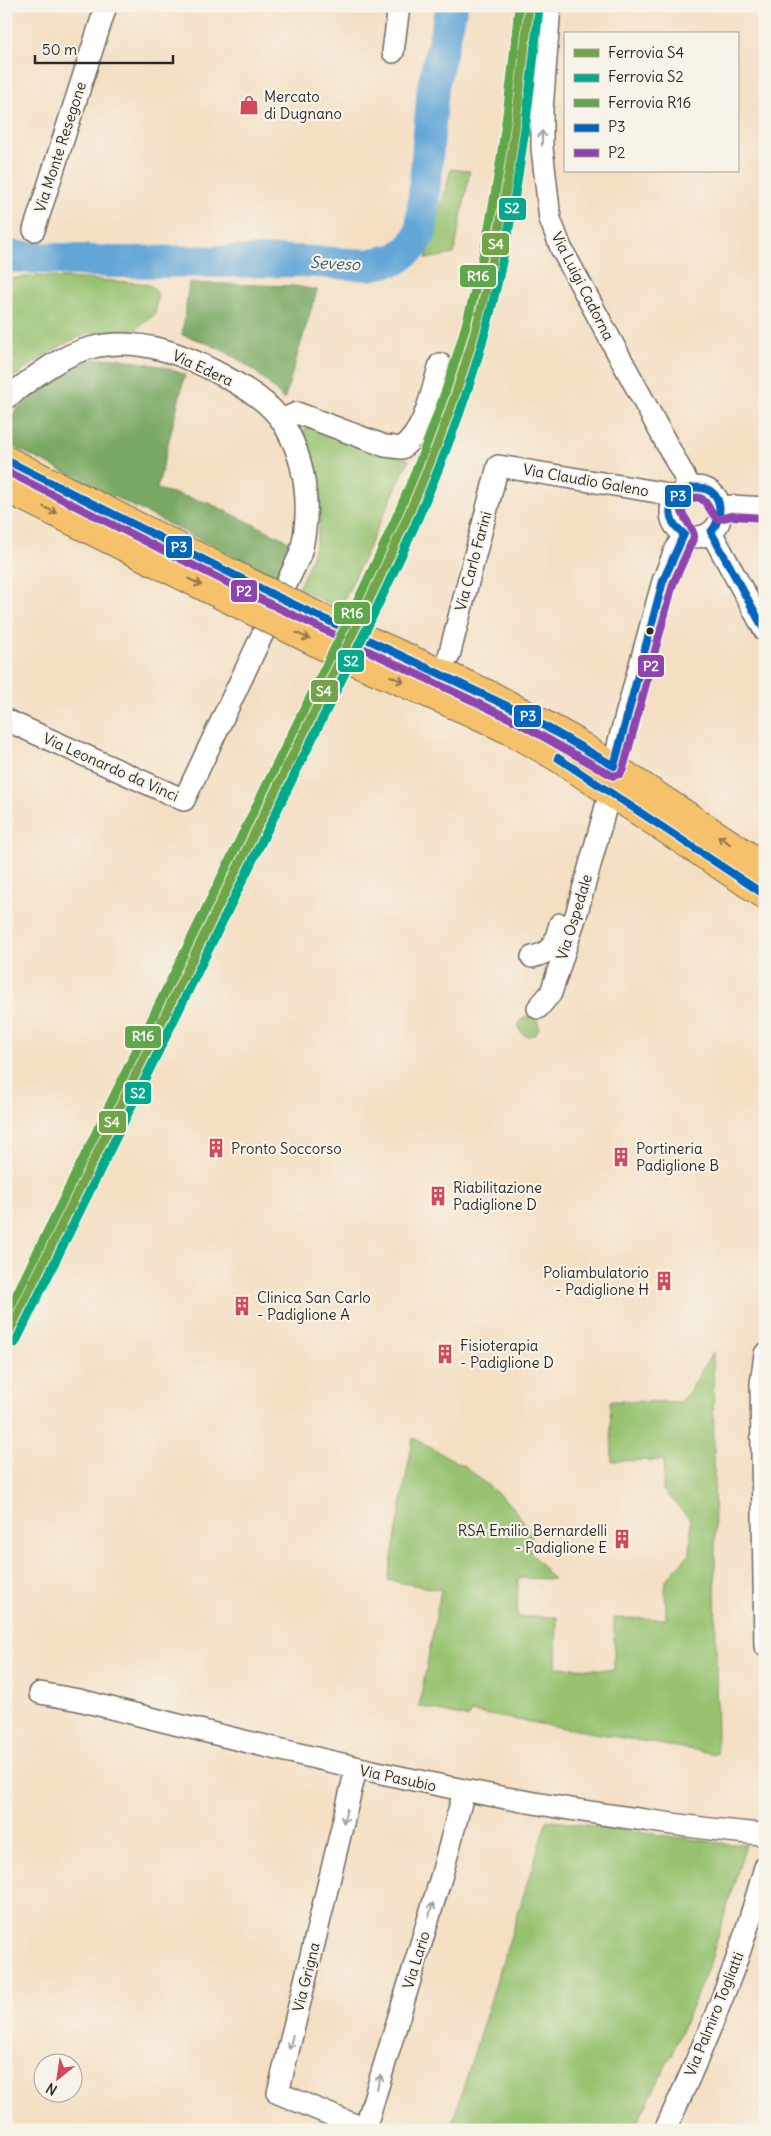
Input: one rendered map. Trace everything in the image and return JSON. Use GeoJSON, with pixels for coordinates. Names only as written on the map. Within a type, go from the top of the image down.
{"type":"FeatureCollection","features":[{"type":"Feature","properties":{"kind":"main road"},"geometry":{"type":"LineString","coordinates":[[6,460],[264,613]]}},
{"type":"Feature","properties":{"kind":"main road"},"geometry":{"type":"LineString","coordinates":[[6,488],[264,613],[358,649],[482,717],[612,779],[765,868]]}},
{"type":"Feature","properties":{"kind":"main road"},"geometry":{"type":"LineString","coordinates":[[612,779],[765,895]]}},
{"type":"Feature","properties":{"kind":"street","name":"Via Monte Resegone"},"geometry":{"type":"LineString","coordinates":[[34,230],[106,6]]}},
{"type":"Feature","properties":{"kind":"street"},"geometry":{"type":"LineString","coordinates":[[393,52],[399,6]]}},
{"type":"Feature","properties":{"kind":"street","name":"Via Luigi Cadorna"},"geometry":{"type":"LineString","coordinates":[[550,6],[542,110],[542,148],[550,219],[561,248],[682,493]]}},
{"type":"Feature","properties":{"kind":"street","name":"Via Edera"},"geometry":{"type":"LineString","coordinates":[[6,398],[46,369],[71,354],[91,347],[126,344],[164,350],[196,361],[267,404],[281,420],[294,447],[308,505],[307,522],[300,555],[264,613]]}},
{"type":"Feature","properties":{"kind":"street"},"geometry":{"type":"LineString","coordinates":[[281,420],[297,413],[385,446],[402,448],[413,439],[419,427],[440,364]]}},
{"type":"Feature","properties":{"kind":"street","name":"Via Claudio Galeno"},"geometry":{"type":"LineString","coordinates":[[498,466],[657,492],[682,493]]}},
{"type":"Feature","properties":{"kind":"street","name":"Via Carlo Farini"},"geometry":{"type":"LineString","coordinates":[[449,656],[498,466]]}},
{"type":"Feature","properties":{"kind":"street"},"geometry":{"type":"LineString","coordinates":[[704,488],[712,492],[718,500],[721,509],[720,518],[711,532],[699,537],[684,534],[675,526],[671,516],[671,506],[682,493],[704,488]]}},
{"type":"Feature","properties":{"kind":"street"},"geometry":{"type":"LineString","coordinates":[[721,509],[732,506],[765,508]]}},
{"type":"Feature","properties":{"kind":"street"},"geometry":{"type":"LineString","coordinates":[[711,532],[765,630]]}},
{"type":"Feature","properties":{"kind":"street","name":"Via Ospedale"},"geometry":{"type":"LineString","coordinates":[[538,1008],[551,993],[577,912],[602,822],[663,581],[684,534]]}},
{"type":"Feature","properties":{"kind":"street","name":"Via Leonardo da Vinci"},"geometry":{"type":"LineString","coordinates":[[6,720],[184,800],[264,613]]}},
{"type":"Feature","properties":{"kind":"street","name":"Via Ospedale"},"geometry":{"type":"LineString","coordinates":[[532,957],[545,952],[554,945],[586,832],[602,822]]}},
{"type":"Feature","properties":{"kind":"street"},"geometry":{"type":"LineString","coordinates":[[765,1354],[762,1384],[765,1646]]}},
{"type":"Feature","properties":{"kind":"street","name":"Via Pasubio"},"geometry":{"type":"LineString","coordinates":[[40,1693],[79,1700],[356,1769],[464,1791],[585,1812],[764,1833]]}},
{"type":"Feature","properties":{"kind":"street","name":"Via Grigna"},"geometry":{"type":"LineString","coordinates":[[356,1769],[278,2094],[365,2129]]}},
{"type":"Feature","properties":{"kind":"street","name":"Via Lario"},"geometry":{"type":"LineString","coordinates":[[365,2129],[442,1874],[464,1791]]}},
{"type":"Feature","properties":{"kind":"street","name":"Via Palmiro Togliatti"},"geometry":{"type":"LineString","coordinates":[[665,2130],[685,2088],[728,1984],[746,1934],[765,1867]]}},
{"type":"Feature","properties":{"kind":"street","name":"Via Palmiro Togliatti"},"geometry":{"type":"LineString","coordinates":[[676,2130],[694,2092],[737,1987],[755,1937],[765,1900]]}},
{"type":"Feature","properties":{"kind":"green space"},"geometry":{"type":"Polygon","coordinates":[[[451,169],[470,171],[454,254],[426,259],[451,169]]]}},
{"type":"Feature","properties":{"kind":"green space"},"geometry":{"type":"Polygon","coordinates":[[[36,276],[142,283],[151,286],[158,294],[155,314],[134,331],[96,332],[74,339],[6,382],[6,279],[36,276]]]}},
{"type":"Feature","properties":{"kind":"green space"},"geometry":{"type":"Polygon","coordinates":[[[189,283],[295,286],[317,290],[284,400],[274,388],[251,368],[211,345],[182,335],[189,283]]]}},
{"type":"Feature","properties":{"kind":"green space"},"geometry":{"type":"Polygon","coordinates":[[[116,358],[165,367],[185,375],[157,489],[209,503],[293,543],[277,578],[10,445],[9,419],[22,402],[76,365],[95,359],[116,358]]]}},
{"type":"Feature","properties":{"kind":"green space"},"geometry":{"type":"Polygon","coordinates":[[[311,426],[409,460],[340,609],[298,588],[315,547],[319,528],[320,510],[316,473],[302,431],[311,426]]]}},
{"type":"Feature","properties":{"kind":"green space"},"geometry":{"type":"Polygon","coordinates":[[[529,1016],[536,1019],[539,1026],[536,1033],[529,1036],[522,1033],[519,1026],[522,1019],[529,1016]]]}},
{"type":"Feature","properties":{"kind":"green space"},"geometry":{"type":"Polygon","coordinates":[[[713,1352],[717,1754],[471,1712],[469,1718],[419,1706],[441,1590],[388,1580],[413,1438],[466,1467],[512,1506],[531,1533],[531,1553],[553,1579],[518,1578],[517,1617],[557,1617],[556,1667],[614,1670],[614,1618],[666,1619],[665,1581],[690,1553],[691,1520],[663,1490],[664,1460],[612,1461],[610,1401],[679,1402],[689,1392],[713,1352]]]}},
{"type":"Feature","properties":{"kind":"green space"},"geometry":{"type":"Polygon","coordinates":[[[547,1820],[728,1844],[746,1844],[710,1963],[673,2051],[634,2130],[450,2130],[547,1820]]]}},
{"type":"Feature","properties":{"kind":"waterway","name":"Seveso"},"geometry":{"type":"LineString","coordinates":[[6,256],[111,262],[296,261],[368,265],[397,259],[412,247],[421,232],[433,86],[452,6]]}},
{"type":"Feature","properties":{"kind":"rail line","name":"R16"},"geometry":{"type":"LineString","coordinates":[[6,1316],[352,613],[422,457],[459,349],[481,264],[498,179],[510,93],[519,6]]}},
{"type":"Feature","properties":{"kind":"rail line","name":"S4"},"geometry":{"type":"LineString","coordinates":[[6,1338],[360,619],[385,567],[430,463],[468,355],[491,269],[514,138],[529,6]]}},
{"type":"Feature","properties":{"kind":"rail line","name":"S2"},"geometry":{"type":"LineString","coordinates":[[15,1343],[368,626],[417,520],[439,467],[478,357],[500,271],[517,184],[539,7]]}},
{"type":"Feature","properties":{"kind":"transit line","name":"P3"},"geometry":{"type":"LineString","coordinates":[[6,460],[272,594],[522,713],[614,766],[663,581],[684,534],[675,526],[671,509],[677,497],[688,489],[702,488],[709,490],[718,500],[718,520],[711,532],[765,631]]}},
{"type":"Feature","properties":{"kind":"transit line","name":"P2"},"geometry":{"type":"LineString","coordinates":[[6,471],[268,603],[517,722],[613,776],[620,774],[623,769],[673,584],[694,537],[681,510],[681,505],[692,498],[699,498],[705,502],[718,519],[732,516],[764,518]]}},
{"type":"Feature","properties":{"kind":"transit line","name":"P3"},"geometry":{"type":"LineString","coordinates":[[558,758],[765,895]]}},
{"type":"Feature","properties":{"kind":"place","name":"Mercato di Dugnano"},"geometry":{"type":"Point","coordinates":[249,105]}},
{"type":"Feature","properties":{"kind":"place","name":"Pronto Soccorso"},"geometry":{"type":"Point","coordinates":[216,1148]}},
{"type":"Feature","properties":{"kind":"place","name":"Portineria Padiglione B"},"geometry":{"type":"Point","coordinates":[621,1157]}},
{"type":"Feature","properties":{"kind":"place","name":"Riabilitazione Padiglione D"},"geometry":{"type":"Point","coordinates":[438,1196]}},
{"type":"Feature","properties":{"kind":"place","name":"Poliambulatorio - Padiglione H"},"geometry":{"type":"Point","coordinates":[664,1281]}},
{"type":"Feature","properties":{"kind":"place","name":"Clinica San Carlo - Padiglione A"},"geometry":{"type":"Point","coordinates":[242,1306]}},
{"type":"Feature","properties":{"kind":"place","name":"Fisioterapia - Padiglione D"},"geometry":{"type":"Point","coordinates":[445,1354]}},
{"type":"Feature","properties":{"kind":"place","name":"RSA Emilio Bernardelli - Padiglione E"},"geometry":{"type":"Point","coordinates":[622,1539]}}]}
